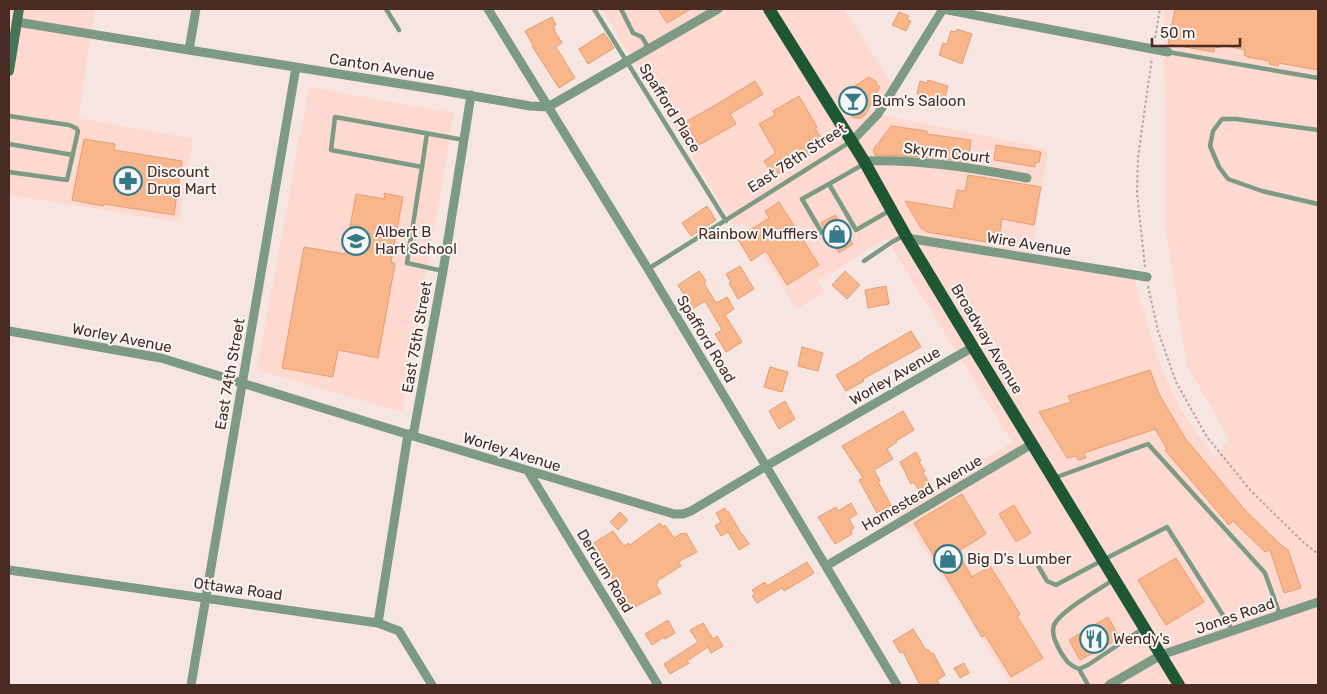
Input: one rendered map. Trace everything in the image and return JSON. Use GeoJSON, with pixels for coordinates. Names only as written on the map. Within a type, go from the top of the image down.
{"type":"FeatureCollection","features":[{"type":"Feature","properties":{"kind":"main road"},"geometry":{"type":"LineString","coordinates":[[9,72],[14,27],[19,9]]}},
{"type":"Feature","properties":{"kind":"main road","name":"Broadway Avenue"},"geometry":{"type":"LineString","coordinates":[[769,9],[864,162],[906,236],[1179,685]]}},
{"type":"Feature","properties":{"kind":"street"},"geometry":{"type":"LineString","coordinates":[[188,50],[196,9]]}},
{"type":"Feature","properties":{"kind":"street","name":"Spafford Road"},"geometry":{"type":"LineString","coordinates":[[488,9],[648,269],[897,685]]}},
{"type":"Feature","properties":{"kind":"street"},"geometry":{"type":"LineString","coordinates":[[548,107],[718,9]]}},
{"type":"Feature","properties":{"kind":"street"},"geometry":{"type":"LineString","coordinates":[[943,9],[1168,52]]}},
{"type":"Feature","properties":{"kind":"street","name":"East 78th Street"},"geometry":{"type":"LineString","coordinates":[[851,142],[878,114],[943,9]]}},
{"type":"Feature","properties":{"kind":"street","name":"Canton Avenue"},"geometry":{"type":"LineString","coordinates":[[14,27],[188,50],[530,106],[548,107]]}},
{"type":"Feature","properties":{"kind":"street","name":"East 74th Street"},"geometry":{"type":"LineString","coordinates":[[191,685],[296,67]]}},
{"type":"Feature","properties":{"kind":"street","name":"East 75th Street"},"geometry":{"type":"LineString","coordinates":[[378,623],[410,435],[443,271],[471,95]]}},
{"type":"Feature","properties":{"kind":"street","name":"Skyrm Court"},"geometry":{"type":"LineString","coordinates":[[864,162],[887,160],[974,168],[1027,178]]}},
{"type":"Feature","properties":{"kind":"street","name":"Wire Avenue"},"geometry":{"type":"LineString","coordinates":[[906,236],[1146,277]]}},
{"type":"Feature","properties":{"kind":"street","name":"Worley Avenue"},"geometry":{"type":"LineString","coordinates":[[9,332],[161,358],[674,514],[683,514],[691,511],[973,347]]}},
{"type":"Feature","properties":{"kind":"street","name":"Homestead Avenue"},"geometry":{"type":"LineString","coordinates":[[826,566],[1032,444]]}},
{"type":"Feature","properties":{"kind":"street","name":"Dercum Road"},"geometry":{"type":"LineString","coordinates":[[528,471],[658,685]]}},
{"type":"Feature","properties":{"kind":"street","name":"Ottawa Road"},"geometry":{"type":"LineString","coordinates":[[9,570],[378,623],[399,631],[432,685]]}},
{"type":"Feature","properties":{"kind":"street","name":"Jones Road"},"geometry":{"type":"LineString","coordinates":[[1109,685],[1161,655],[1318,602]]}},
{"type":"Feature","properties":{"kind":"lane"},"geometry":{"type":"LineString","coordinates":[[386,9],[399,30]]}},
{"type":"Feature","properties":{"kind":"lane","name":"Spafford Place"},"geometry":{"type":"LineString","coordinates":[[594,9],[726,220]]}},
{"type":"Feature","properties":{"kind":"lane"},"geometry":{"type":"LineString","coordinates":[[621,9],[633,33],[642,36],[649,49]]}},
{"type":"Feature","properties":{"kind":"lane"},"geometry":{"type":"LineString","coordinates":[[1168,52],[1318,78]]}},
{"type":"Feature","properties":{"kind":"lane"},"geometry":{"type":"LineString","coordinates":[[9,116],[69,125],[78,131],[69,178],[65,181],[9,172]]}},
{"type":"Feature","properties":{"kind":"lane"},"geometry":{"type":"LineString","coordinates":[[422,167],[331,150],[335,117],[464,140]]}},
{"type":"Feature","properties":{"kind":"lane"},"geometry":{"type":"LineString","coordinates":[[1318,130],[1236,119],[1222,119],[1213,131],[1210,146],[1219,167],[1228,179],[1262,191],[1318,204]]}},
{"type":"Feature","properties":{"kind":"lane"},"geometry":{"type":"LineString","coordinates":[[427,133],[407,263],[443,271]]}},
{"type":"Feature","properties":{"kind":"lane","name":"East 78th Street"},"geometry":{"type":"LineString","coordinates":[[648,269],[851,142]]}},
{"type":"Feature","properties":{"kind":"lane"},"geometry":{"type":"LineString","coordinates":[[9,144],[73,156]]}},
{"type":"Feature","properties":{"kind":"lane"},"geometry":{"type":"LineString","coordinates":[[822,233],[802,199],[864,162]]}},
{"type":"Feature","properties":{"kind":"lane"},"geometry":{"type":"LineString","coordinates":[[829,184],[856,230],[891,210]]}},
{"type":"Feature","properties":{"kind":"lane"},"geometry":{"type":"LineString","coordinates":[[864,261],[892,242],[906,236]]}},
{"type":"Feature","properties":{"kind":"lane"},"geometry":{"type":"LineString","coordinates":[[1053,478],[1148,444],[1265,573],[1280,615]]}},
{"type":"Feature","properties":{"kind":"lane"},"geometry":{"type":"LineString","coordinates":[[1036,562],[1047,581],[1056,585],[1167,527],[1233,631]]}},
{"type":"Feature","properties":{"kind":"lane"},"geometry":{"type":"LineString","coordinates":[[1088,685],[1079,669],[1071,666],[1055,642],[1053,631],[1055,623],[1062,614],[1115,580]]}},
{"type":"Feature","properties":{"kind":"lane"},"geometry":{"type":"LineString","coordinates":[[1079,669],[1144,628]]}},
{"type":"Feature","properties":{"kind":"path"},"geometry":{"type":"LineString","coordinates":[[1154,44],[1160,9]]}},
{"type":"Feature","properties":{"kind":"path"},"geometry":{"type":"LineString","coordinates":[[1152,57],[1138,157],[1138,193],[1146,277],[1158,330],[1176,382],[1207,437],[1251,491],[1303,542],[1318,554]]}},
{"type":"Feature","properties":{"kind":"shaded area"},"geometry":{"type":"Polygon","coordinates":[[[9,9],[95,9],[78,118],[193,139],[179,222],[9,195],[9,9]]]}},
{"type":"Feature","properties":{"kind":"shaded area"},"geometry":{"type":"Polygon","coordinates":[[[602,9],[844,9],[894,87],[878,114],[1048,149],[1031,258],[1133,275],[1157,358],[1182,412],[1214,457],[1230,441],[1187,365],[1166,232],[1164,9],[1318,9],[1318,685],[1011,685],[910,527],[905,530],[895,514],[1012,442],[886,238],[818,281],[825,292],[797,309],[743,223],[735,227],[602,9]]]}},
{"type":"Feature","properties":{"kind":"shaded area","name":"Albert B Hart School"},"geometry":{"type":"Polygon","coordinates":[[[309,87],[454,113],[402,412],[257,370],[309,87]]]}},
{"type":"Feature","properties":{"kind":"building"},"geometry":{"type":"Polygon","coordinates":[[[658,9],[691,9],[667,23],[658,9]]]}},
{"type":"Feature","properties":{"kind":"building"},"geometry":{"type":"Polygon","coordinates":[[[1175,9],[1318,9],[1318,70],[1279,63],[1278,66],[1269,64],[1270,61],[1247,57],[1244,55],[1245,50],[1221,45],[1220,48],[1214,47],[1214,52],[1168,44],[1175,9]]]}},
{"type":"Feature","properties":{"kind":"building"},"geometry":{"type":"Polygon","coordinates":[[[899,12],[909,16],[907,19],[911,21],[906,31],[892,25],[899,12]]]}},
{"type":"Feature","properties":{"kind":"building"},"geometry":{"type":"Polygon","coordinates":[[[552,17],[556,25],[553,26],[554,30],[562,43],[556,47],[575,78],[559,88],[532,46],[525,31],[552,17]]]}},
{"type":"Feature","properties":{"kind":"building"},"geometry":{"type":"Polygon","coordinates":[[[957,29],[972,34],[962,64],[939,55],[943,43],[947,44],[951,31],[956,32],[957,29]]]}},
{"type":"Feature","properties":{"kind":"building"},"geometry":{"type":"Polygon","coordinates":[[[604,33],[614,48],[588,64],[579,49],[604,33]]]}},
{"type":"Feature","properties":{"kind":"building"},"geometry":{"type":"Polygon","coordinates":[[[869,77],[877,82],[876,84],[880,87],[865,115],[861,118],[854,118],[848,112],[845,103],[840,102],[842,94],[869,77]]]}},
{"type":"Feature","properties":{"kind":"building"},"geometry":{"type":"Polygon","coordinates":[[[928,80],[948,86],[944,101],[934,98],[933,100],[917,94],[920,81],[927,83],[928,80]]]}},
{"type":"Feature","properties":{"kind":"building"},"geometry":{"type":"Polygon","coordinates":[[[755,81],[763,94],[730,114],[736,124],[699,145],[690,130],[687,132],[682,124],[755,81]]]}},
{"type":"Feature","properties":{"kind":"building"},"geometry":{"type":"Polygon","coordinates":[[[799,96],[825,145],[774,176],[764,161],[776,153],[759,124],[775,115],[773,111],[799,96]]]}},
{"type":"Feature","properties":{"kind":"building"},"geometry":{"type":"Polygon","coordinates":[[[891,126],[927,131],[927,134],[971,140],[968,162],[926,157],[875,155],[873,150],[891,126]]]}},
{"type":"Feature","properties":{"kind":"building","name":"Discount Drug Mart"},"geometry":{"type":"Polygon","coordinates":[[[84,139],[115,144],[114,150],[182,161],[174,215],[72,200],[84,139]]]}},
{"type":"Feature","properties":{"kind":"building"},"geometry":{"type":"Polygon","coordinates":[[[996,145],[1041,152],[1039,163],[1035,162],[1035,167],[994,160],[996,145]]]}},
{"type":"Feature","properties":{"kind":"building"},"geometry":{"type":"Polygon","coordinates":[[[968,175],[1041,187],[1034,225],[1002,219],[998,244],[927,232],[921,228],[905,201],[953,209],[957,190],[965,191],[968,175]]]}},
{"type":"Feature","properties":{"kind":"building"},"geometry":{"type":"Polygon","coordinates":[[[384,193],[403,197],[391,262],[395,264],[378,358],[338,350],[333,377],[282,368],[304,247],[345,254],[356,194],[385,199],[384,193]]]}},
{"type":"Feature","properties":{"kind":"building"},"geometry":{"type":"Polygon","coordinates":[[[779,202],[819,265],[787,285],[766,251],[751,261],[737,238],[769,218],[765,211],[779,202]]]}},
{"type":"Feature","properties":{"kind":"building"},"geometry":{"type":"Polygon","coordinates":[[[707,206],[716,220],[691,236],[682,223],[707,206]]]}},
{"type":"Feature","properties":{"kind":"building","name":"Rainbow Mufflers"},"geometry":{"type":"Polygon","coordinates":[[[835,215],[853,244],[839,253],[821,223],[835,215]]]}},
{"type":"Feature","properties":{"kind":"building"},"geometry":{"type":"Polygon","coordinates":[[[740,266],[754,289],[738,299],[726,274],[740,266]]]}},
{"type":"Feature","properties":{"kind":"building"},"geometry":{"type":"Polygon","coordinates":[[[699,271],[716,303],[727,297],[734,309],[725,315],[742,342],[726,352],[715,334],[722,330],[705,301],[689,311],[682,300],[686,298],[678,285],[699,271]]]}},
{"type":"Feature","properties":{"kind":"building"},"geometry":{"type":"Polygon","coordinates":[[[845,271],[860,285],[847,299],[832,285],[845,271]]]}},
{"type":"Feature","properties":{"kind":"building"},"geometry":{"type":"Polygon","coordinates":[[[886,286],[889,304],[868,308],[865,290],[886,286]]]}},
{"type":"Feature","properties":{"kind":"building"},"geometry":{"type":"Polygon","coordinates":[[[911,331],[921,347],[863,379],[864,381],[846,391],[836,375],[911,331]]]}},
{"type":"Feature","properties":{"kind":"building"},"geometry":{"type":"Polygon","coordinates":[[[802,347],[823,353],[818,371],[798,366],[802,347]]]}},
{"type":"Feature","properties":{"kind":"building"},"geometry":{"type":"Polygon","coordinates":[[[770,367],[788,372],[782,392],[764,387],[770,367]]]}},
{"type":"Feature","properties":{"kind":"building"},"geometry":{"type":"Polygon","coordinates":[[[1150,370],[1159,394],[1185,438],[1245,510],[1288,550],[1301,588],[1284,593],[1270,550],[1265,552],[1233,521],[1229,525],[1165,450],[1167,449],[1155,429],[1084,453],[1086,458],[1078,460],[1076,456],[1067,458],[1039,412],[1071,402],[1068,396],[1150,370]]]}},
{"type":"Feature","properties":{"kind":"building"},"geometry":{"type":"Polygon","coordinates":[[[785,401],[795,419],[779,429],[769,411],[785,401]]]}},
{"type":"Feature","properties":{"kind":"building"},"geometry":{"type":"Polygon","coordinates":[[[903,411],[914,430],[887,449],[893,459],[874,470],[880,481],[878,482],[891,505],[877,513],[859,480],[863,478],[842,446],[903,411]]]}},
{"type":"Feature","properties":{"kind":"building"},"geometry":{"type":"Polygon","coordinates":[[[916,452],[921,461],[919,462],[925,471],[923,473],[930,484],[919,490],[913,482],[911,484],[900,462],[916,452]]]}},
{"type":"Feature","properties":{"kind":"building","name":"Big D's Lumber"},"geometry":{"type":"Polygon","coordinates":[[[962,494],[986,534],[957,552],[972,577],[990,566],[1020,614],[1017,616],[1043,658],[1011,677],[985,635],[982,637],[914,523],[962,494]]]}},
{"type":"Feature","properties":{"kind":"building"},"geometry":{"type":"Polygon","coordinates":[[[851,503],[857,514],[849,519],[854,528],[851,530],[852,534],[835,544],[818,517],[836,507],[838,511],[851,503]]]}},
{"type":"Feature","properties":{"kind":"building"},"geometry":{"type":"Polygon","coordinates":[[[1014,505],[1031,533],[1016,542],[999,514],[1014,505]]]}},
{"type":"Feature","properties":{"kind":"building"},"geometry":{"type":"Polygon","coordinates":[[[725,508],[749,544],[739,550],[728,532],[721,536],[715,526],[721,522],[716,513],[725,508]]]}},
{"type":"Feature","properties":{"kind":"building"},"geometry":{"type":"Polygon","coordinates":[[[620,512],[628,520],[618,530],[610,522],[620,512]]]}},
{"type":"Feature","properties":{"kind":"building"},"geometry":{"type":"Polygon","coordinates":[[[660,523],[663,527],[665,525],[674,538],[682,533],[686,533],[697,552],[678,562],[681,566],[657,581],[656,585],[661,593],[631,609],[592,544],[613,531],[624,546],[629,543],[630,545],[660,523]]]}},
{"type":"Feature","properties":{"kind":"building"},"geometry":{"type":"Polygon","coordinates":[[[1176,558],[1204,602],[1166,625],[1138,580],[1176,558]]]}},
{"type":"Feature","properties":{"kind":"building"},"geometry":{"type":"Polygon","coordinates":[[[807,562],[814,573],[811,575],[784,591],[782,588],[757,603],[752,596],[755,594],[752,590],[765,582],[767,586],[807,562]]]}},
{"type":"Feature","properties":{"kind":"building","name":"Wendy's"},"geometry":{"type":"Polygon","coordinates":[[[1108,617],[1120,638],[1080,660],[1069,640],[1108,617]]]}},
{"type":"Feature","properties":{"kind":"building"},"geometry":{"type":"Polygon","coordinates":[[[668,620],[675,633],[665,639],[664,637],[652,645],[645,634],[668,620]]]}},
{"type":"Feature","properties":{"kind":"building"},"geometry":{"type":"Polygon","coordinates":[[[703,623],[713,639],[717,636],[723,646],[711,653],[708,647],[687,661],[689,663],[670,674],[664,664],[698,642],[690,630],[703,623]]]}},
{"type":"Feature","properties":{"kind":"building"},"geometry":{"type":"Polygon","coordinates":[[[913,629],[926,650],[929,650],[931,654],[933,653],[945,675],[937,680],[940,685],[920,685],[903,652],[900,653],[893,641],[913,629]]]}},
{"type":"Feature","properties":{"kind":"building"},"geometry":{"type":"Polygon","coordinates":[[[964,663],[969,673],[960,678],[954,668],[964,663]]]}},
{"type":"Feature","properties":{"kind":"place","name":"Bum's Saloon"},"geometry":{"type":"Point","coordinates":[853,101]}},
{"type":"Feature","properties":{"kind":"place","name":"Discount Drug Mart"},"geometry":{"type":"Point","coordinates":[128,181]}},
{"type":"Feature","properties":{"kind":"place","name":"Rainbow Mufflers"},"geometry":{"type":"Point","coordinates":[837,234]}},
{"type":"Feature","properties":{"kind":"place","name":"Albert B Hart School"},"geometry":{"type":"Point","coordinates":[356,241]}},
{"type":"Feature","properties":{"kind":"place","name":"Big D's Lumber"},"geometry":{"type":"Point","coordinates":[948,559]}},
{"type":"Feature","properties":{"kind":"place","name":"Wendy's"},"geometry":{"type":"Point","coordinates":[1094,639]}}]}
